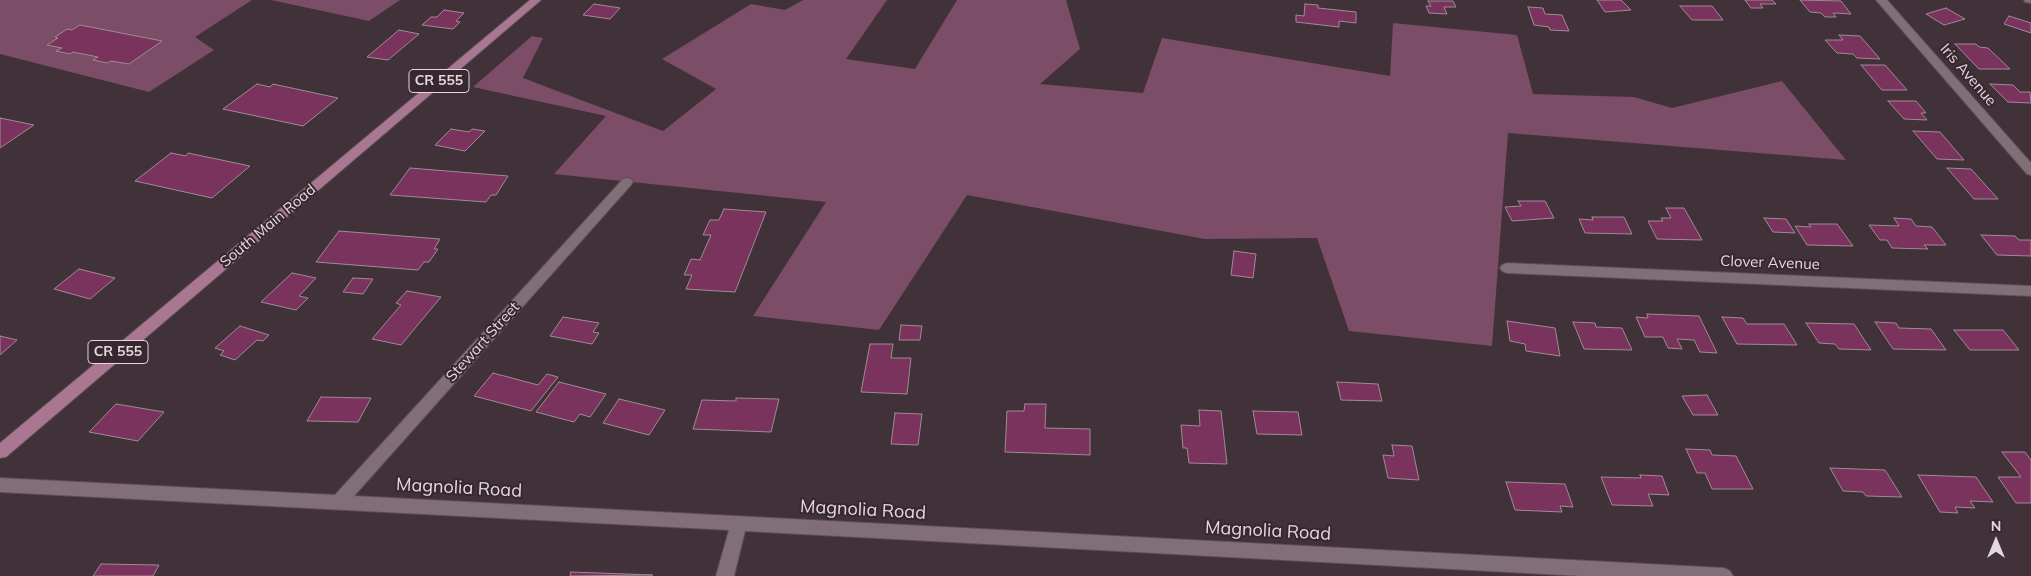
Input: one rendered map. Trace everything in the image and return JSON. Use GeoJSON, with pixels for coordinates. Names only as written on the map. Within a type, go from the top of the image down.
{"type":"FeatureCollection","features":[{"type":"Feature","properties":{"kind":"main road","name":"South Main Road"},"geometry":{"type":"LineString","coordinates":[[0,452],[536,0]]}},
{"type":"Feature","properties":{"kind":"street","name":"Iris Avenue"},"geometry":{"type":"LineString","coordinates":[[1882,0],[2031,171]]}},
{"type":"Feature","properties":{"kind":"street","name":"Stewart Street"},"geometry":{"type":"LineString","coordinates":[[339,502],[627,182]]}},
{"type":"Feature","properties":{"kind":"street","name":"Clover Avenue"},"geometry":{"type":"LineString","coordinates":[[1507,268],[2031,291]]}},
{"type":"Feature","properties":{"kind":"street","name":"Magnolia Road"},"geometry":{"type":"LineString","coordinates":[[0,485],[1724,576]]}},
{"type":"Feature","properties":{"kind":"street"},"geometry":{"type":"LineString","coordinates":[[725,576],[739,523]]}},
{"type":"Feature","properties":{"kind":"shaded area"},"geometry":{"type":"Polygon","coordinates":[[[0,0],[252,0],[195,37],[214,50],[149,92],[0,54],[0,0]]]}},
{"type":"Feature","properties":{"kind":"shaded area"},"geometry":{"type":"Polygon","coordinates":[[[271,0],[400,0],[369,21],[271,0]]]}},
{"type":"Feature","properties":{"kind":"shaded area"},"geometry":{"type":"Polygon","coordinates":[[[803,0],[887,0],[846,59],[915,69],[957,0],[1066,0],[1080,49],[1040,84],[1143,93],[1162,38],[1390,76],[1393,23],[1517,35],[1533,94],[1634,97],[1672,108],[1782,81],[1846,160],[1508,133],[1492,346],[1349,331],[1317,238],[1205,239],[967,195],[879,330],[753,316],[826,202],[554,174],[606,116],[473,87],[532,36],[543,38],[523,78],[663,131],[716,89],[662,59],[751,4],[785,10],[803,0]]]}},
{"type":"Feature","properties":{"kind":"building"},"geometry":{"type":"Polygon","coordinates":[[[1597,0],[1621,0],[1631,10],[1605,12],[1597,0]]]}},
{"type":"Feature","properties":{"kind":"building"},"geometry":{"type":"Polygon","coordinates":[[[1745,0],[1772,0],[1776,4],[1760,4],[1763,8],[1751,8],[1745,0]]]}},
{"type":"Feature","properties":{"kind":"building"},"geometry":{"type":"Polygon","coordinates":[[[1800,0],[1841,1],[1851,14],[1833,13],[1836,17],[1825,17],[1821,13],[1810,12],[1800,0]]]}},
{"type":"Feature","properties":{"kind":"building"},"geometry":{"type":"Polygon","coordinates":[[[1428,1],[1453,1],[1456,7],[1444,7],[1447,14],[1429,13],[1426,6],[1431,6],[1428,1]]]}},
{"type":"Feature","properties":{"kind":"building"},"geometry":{"type":"Polygon","coordinates":[[[594,4],[620,8],[610,19],[583,15],[594,4]]]}},
{"type":"Feature","properties":{"kind":"building"},"geometry":{"type":"Polygon","coordinates":[[[1305,4],[1318,5],[1318,8],[1356,12],[1356,23],[1339,21],[1339,27],[1296,22],[1296,15],[1304,16],[1305,4]]]}},
{"type":"Feature","properties":{"kind":"building"},"geometry":{"type":"Polygon","coordinates":[[[1680,6],[1712,6],[1723,20],[1692,20],[1680,6]]]}},
{"type":"Feature","properties":{"kind":"building"},"geometry":{"type":"Polygon","coordinates":[[[1528,7],[1543,8],[1545,14],[1562,15],[1569,31],[1550,30],[1549,27],[1534,25],[1528,7]]]}},
{"type":"Feature","properties":{"kind":"building"},"geometry":{"type":"Polygon","coordinates":[[[1946,8],[1965,19],[1944,25],[1926,14],[1946,8]]]}},
{"type":"Feature","properties":{"kind":"building"},"geometry":{"type":"Polygon","coordinates":[[[444,10],[464,13],[456,21],[460,22],[453,29],[422,25],[431,17],[437,17],[444,10]]]}},
{"type":"Feature","properties":{"kind":"building"},"geometry":{"type":"Polygon","coordinates":[[[2009,16],[2031,23],[2031,33],[2004,24],[2009,16]]]}},
{"type":"Feature","properties":{"kind":"building"},"geometry":{"type":"Polygon","coordinates":[[[80,25],[162,41],[129,64],[93,60],[98,57],[56,51],[62,48],[47,45],[67,29],[72,30],[80,25]]]}},
{"type":"Feature","properties":{"kind":"building"},"geometry":{"type":"Polygon","coordinates":[[[399,30],[419,34],[388,60],[367,57],[399,30]]]}},
{"type":"Feature","properties":{"kind":"building"},"geometry":{"type":"Polygon","coordinates":[[[1839,35],[1860,36],[1880,59],[1857,58],[1853,54],[1837,53],[1825,40],[1843,40],[1839,35]]]}},
{"type":"Feature","properties":{"kind":"building"},"geometry":{"type":"Polygon","coordinates":[[[1955,44],[1976,44],[1979,47],[1988,48],[2010,69],[1979,69],[1955,44]]]}},
{"type":"Feature","properties":{"kind":"building"},"geometry":{"type":"Polygon","coordinates":[[[1861,65],[1885,65],[1907,90],[1882,90],[1861,65]]]}},
{"type":"Feature","properties":{"kind":"building"},"geometry":{"type":"Polygon","coordinates":[[[257,84],[270,87],[273,84],[338,98],[303,126],[223,109],[257,84]]]}},
{"type":"Feature","properties":{"kind":"building"},"geometry":{"type":"Polygon","coordinates":[[[1990,84],[2013,85],[2020,92],[2030,92],[2031,103],[2008,102],[1990,84]]]}},
{"type":"Feature","properties":{"kind":"building"},"geometry":{"type":"Polygon","coordinates":[[[1888,101],[1916,101],[1926,113],[1921,113],[1927,120],[1904,119],[1888,101]]]}},
{"type":"Feature","properties":{"kind":"building"},"geometry":{"type":"Polygon","coordinates":[[[0,118],[34,125],[0,148],[0,118]]]}},
{"type":"Feature","properties":{"kind":"building"},"geometry":{"type":"Polygon","coordinates":[[[451,129],[469,132],[472,129],[485,131],[465,151],[435,145],[451,129]]]}},
{"type":"Feature","properties":{"kind":"building"},"geometry":{"type":"Polygon","coordinates":[[[1913,131],[1940,132],[1964,160],[1937,159],[1913,131]]]}},
{"type":"Feature","properties":{"kind":"building"},"geometry":{"type":"Polygon","coordinates":[[[171,153],[186,156],[188,153],[250,166],[212,198],[135,181],[171,153]]]}},
{"type":"Feature","properties":{"kind":"building"},"geometry":{"type":"Polygon","coordinates":[[[410,168],[508,176],[496,195],[491,195],[486,202],[390,195],[410,168]]]}},
{"type":"Feature","properties":{"kind":"building"},"geometry":{"type":"Polygon","coordinates":[[[1947,168],[1971,169],[1998,199],[1974,199],[1947,168]]]}},
{"type":"Feature","properties":{"kind":"building"},"geometry":{"type":"Polygon","coordinates":[[[1518,201],[1545,201],[1554,218],[1512,221],[1505,207],[1521,206],[1518,201]]]}},
{"type":"Feature","properties":{"kind":"building"},"geometry":{"type":"Polygon","coordinates":[[[1666,208],[1684,208],[1702,240],[1657,239],[1648,221],[1663,221],[1661,218],[1671,218],[1666,208]]]}},
{"type":"Feature","properties":{"kind":"building"},"geometry":{"type":"Polygon","coordinates":[[[724,209],[766,212],[735,292],[686,289],[692,275],[684,275],[691,259],[700,260],[711,235],[703,235],[710,220],[719,220],[724,209]]]}},
{"type":"Feature","properties":{"kind":"building"},"geometry":{"type":"Polygon","coordinates":[[[1592,217],[1624,217],[1632,234],[1585,233],[1579,219],[1593,220],[1592,217]]]}},
{"type":"Feature","properties":{"kind":"building"},"geometry":{"type":"Polygon","coordinates":[[[1764,218],[1786,219],[1795,233],[1773,232],[1764,218]]]}},
{"type":"Feature","properties":{"kind":"building"},"geometry":{"type":"Polygon","coordinates":[[[1894,218],[1911,219],[1916,226],[1932,227],[1946,245],[1924,245],[1928,249],[1892,248],[1887,240],[1880,240],[1869,225],[1899,226],[1894,218]]]}},
{"type":"Feature","properties":{"kind":"building"},"geometry":{"type":"Polygon","coordinates":[[[1809,224],[1837,224],[1853,246],[1807,245],[1795,226],[1811,227],[1809,224]]]}},
{"type":"Feature","properties":{"kind":"building"},"geometry":{"type":"Polygon","coordinates":[[[339,231],[440,239],[434,249],[438,249],[429,262],[424,262],[418,270],[316,262],[339,231]]]}},
{"type":"Feature","properties":{"kind":"building"},"geometry":{"type":"Polygon","coordinates":[[[1981,235],[2015,236],[2019,240],[2031,240],[2031,256],[1997,255],[1981,235]]]}},
{"type":"Feature","properties":{"kind":"building"},"geometry":{"type":"Polygon","coordinates":[[[1234,251],[1256,254],[1253,278],[1231,275],[1234,251]]]}},
{"type":"Feature","properties":{"kind":"building"},"geometry":{"type":"Polygon","coordinates":[[[79,269],[115,278],[90,299],[54,289],[79,269]]]}},
{"type":"Feature","properties":{"kind":"building"},"geometry":{"type":"Polygon","coordinates":[[[292,273],[316,278],[299,296],[308,298],[296,310],[261,302],[292,273]]]}},
{"type":"Feature","properties":{"kind":"building"},"geometry":{"type":"Polygon","coordinates":[[[353,278],[373,279],[363,294],[343,292],[353,278]]]}},
{"type":"Feature","properties":{"kind":"building"},"geometry":{"type":"Polygon","coordinates":[[[407,291],[441,297],[401,345],[372,339],[401,305],[396,303],[407,291]]]}},
{"type":"Feature","properties":{"kind":"building"},"geometry":{"type":"Polygon","coordinates":[[[1647,314],[1699,316],[1717,353],[1700,352],[1694,340],[1677,339],[1682,349],[1668,348],[1663,337],[1645,337],[1636,317],[1648,318],[1647,314]]]}},
{"type":"Feature","properties":{"kind":"building"},"geometry":{"type":"Polygon","coordinates":[[[563,317],[599,323],[593,332],[599,333],[592,344],[550,336],[563,317]]]}},
{"type":"Feature","properties":{"kind":"building"},"geometry":{"type":"Polygon","coordinates":[[[1722,317],[1743,318],[1747,324],[1784,324],[1797,345],[1737,344],[1722,317]]]}},
{"type":"Feature","properties":{"kind":"building"},"geometry":{"type":"Polygon","coordinates":[[[1507,321],[1555,328],[1560,356],[1526,351],[1525,344],[1510,341],[1507,321]]]}},
{"type":"Feature","properties":{"kind":"building"},"geometry":{"type":"Polygon","coordinates":[[[1573,322],[1595,323],[1596,327],[1622,328],[1632,350],[1584,349],[1573,322]]]}},
{"type":"Feature","properties":{"kind":"building"},"geometry":{"type":"Polygon","coordinates":[[[1875,322],[1896,323],[1899,328],[1931,329],[1946,350],[1893,349],[1875,322]]]}},
{"type":"Feature","properties":{"kind":"building"},"geometry":{"type":"Polygon","coordinates":[[[1806,323],[1854,324],[1871,350],[1839,349],[1835,344],[1819,343],[1806,323]]]}},
{"type":"Feature","properties":{"kind":"building"},"geometry":{"type":"Polygon","coordinates":[[[901,325],[922,326],[920,340],[899,340],[901,325]]]}},
{"type":"Feature","properties":{"kind":"building"},"geometry":{"type":"Polygon","coordinates":[[[240,326],[269,335],[263,341],[257,340],[235,360],[220,355],[224,351],[215,348],[240,326]]]}},
{"type":"Feature","properties":{"kind":"building"},"geometry":{"type":"Polygon","coordinates":[[[1954,330],[2003,330],[2019,350],[1970,350],[1954,330]]]}},
{"type":"Feature","properties":{"kind":"building"},"geometry":{"type":"Polygon","coordinates":[[[0,336],[17,340],[0,355],[0,336]]]}},
{"type":"Feature","properties":{"kind":"building"},"geometry":{"type":"Polygon","coordinates":[[[870,344],[893,344],[891,358],[911,358],[907,394],[861,392],[870,344]]]}},
{"type":"Feature","properties":{"kind":"building"},"geometry":{"type":"Polygon","coordinates":[[[493,373],[538,385],[547,374],[558,377],[531,411],[474,396],[493,373]]]}},
{"type":"Feature","properties":{"kind":"building"},"geometry":{"type":"Polygon","coordinates":[[[559,382],[606,394],[590,417],[580,414],[574,422],[536,412],[559,382]]]}},
{"type":"Feature","properties":{"kind":"building"},"geometry":{"type":"Polygon","coordinates":[[[1337,382],[1378,384],[1382,401],[1341,400],[1337,382]]]}},
{"type":"Feature","properties":{"kind":"building"},"geometry":{"type":"Polygon","coordinates":[[[1707,395],[1718,415],[1693,415],[1682,396],[1707,395]]]}},
{"type":"Feature","properties":{"kind":"building"},"geometry":{"type":"Polygon","coordinates":[[[321,397],[371,398],[358,422],[307,421],[321,397]]]}},
{"type":"Feature","properties":{"kind":"building"},"geometry":{"type":"Polygon","coordinates":[[[736,398],[779,399],[771,432],[693,429],[702,400],[736,401],[736,398]]]}},
{"type":"Feature","properties":{"kind":"building"},"geometry":{"type":"Polygon","coordinates":[[[619,399],[665,410],[649,435],[603,423],[619,399]]]}},
{"type":"Feature","properties":{"kind":"building"},"geometry":{"type":"Polygon","coordinates":[[[116,404],[164,412],[138,441],[89,432],[116,404]]]}},
{"type":"Feature","properties":{"kind":"building"},"geometry":{"type":"Polygon","coordinates":[[[1025,404],[1046,404],[1045,428],[1090,429],[1090,455],[1005,452],[1007,411],[1024,411],[1025,404]]]}},
{"type":"Feature","properties":{"kind":"building"},"geometry":{"type":"Polygon","coordinates":[[[1199,410],[1221,411],[1227,464],[1189,463],[1187,448],[1183,448],[1181,425],[1200,426],[1199,410]]]}},
{"type":"Feature","properties":{"kind":"building"},"geometry":{"type":"Polygon","coordinates":[[[1253,411],[1298,412],[1302,435],[1257,434],[1253,411]]]}},
{"type":"Feature","properties":{"kind":"building"},"geometry":{"type":"Polygon","coordinates":[[[895,413],[922,414],[918,445],[891,444],[895,413]]]}},
{"type":"Feature","properties":{"kind":"building"},"geometry":{"type":"Polygon","coordinates":[[[1392,445],[1412,446],[1419,480],[1388,478],[1383,455],[1394,456],[1392,445]]]}},
{"type":"Feature","properties":{"kind":"building"},"geometry":{"type":"Polygon","coordinates":[[[1686,449],[1710,450],[1712,455],[1736,456],[1753,489],[1712,489],[1705,473],[1697,473],[1686,449]]]}},
{"type":"Feature","properties":{"kind":"building"},"geometry":{"type":"Polygon","coordinates":[[[2002,452],[2025,452],[2031,460],[2031,503],[2016,503],[1998,477],[2021,477],[2002,452]]]}},
{"type":"Feature","properties":{"kind":"building"},"geometry":{"type":"Polygon","coordinates":[[[1830,468],[1885,470],[1902,497],[1866,496],[1863,492],[1843,491],[1830,468]]]}},
{"type":"Feature","properties":{"kind":"building"},"geometry":{"type":"Polygon","coordinates":[[[1640,475],[1662,476],[1669,495],[1648,494],[1653,506],[1612,505],[1601,477],[1641,478],[1640,475]]]}},
{"type":"Feature","properties":{"kind":"building"},"geometry":{"type":"Polygon","coordinates":[[[1918,475],[1976,477],[1993,502],[1970,501],[1975,508],[1955,507],[1958,513],[1940,512],[1918,475]]]}},
{"type":"Feature","properties":{"kind":"building"},"geometry":{"type":"Polygon","coordinates":[[[1506,482],[1565,484],[1573,507],[1560,506],[1562,512],[1515,510],[1506,482]]]}},
{"type":"Feature","properties":{"kind":"building"},"geometry":{"type":"Polygon","coordinates":[[[101,564],[159,565],[153,576],[93,576],[101,564]]]}},
{"type":"Feature","properties":{"kind":"building"},"geometry":{"type":"Polygon","coordinates":[[[571,572],[653,575],[570,576],[571,572]]]}}]}
